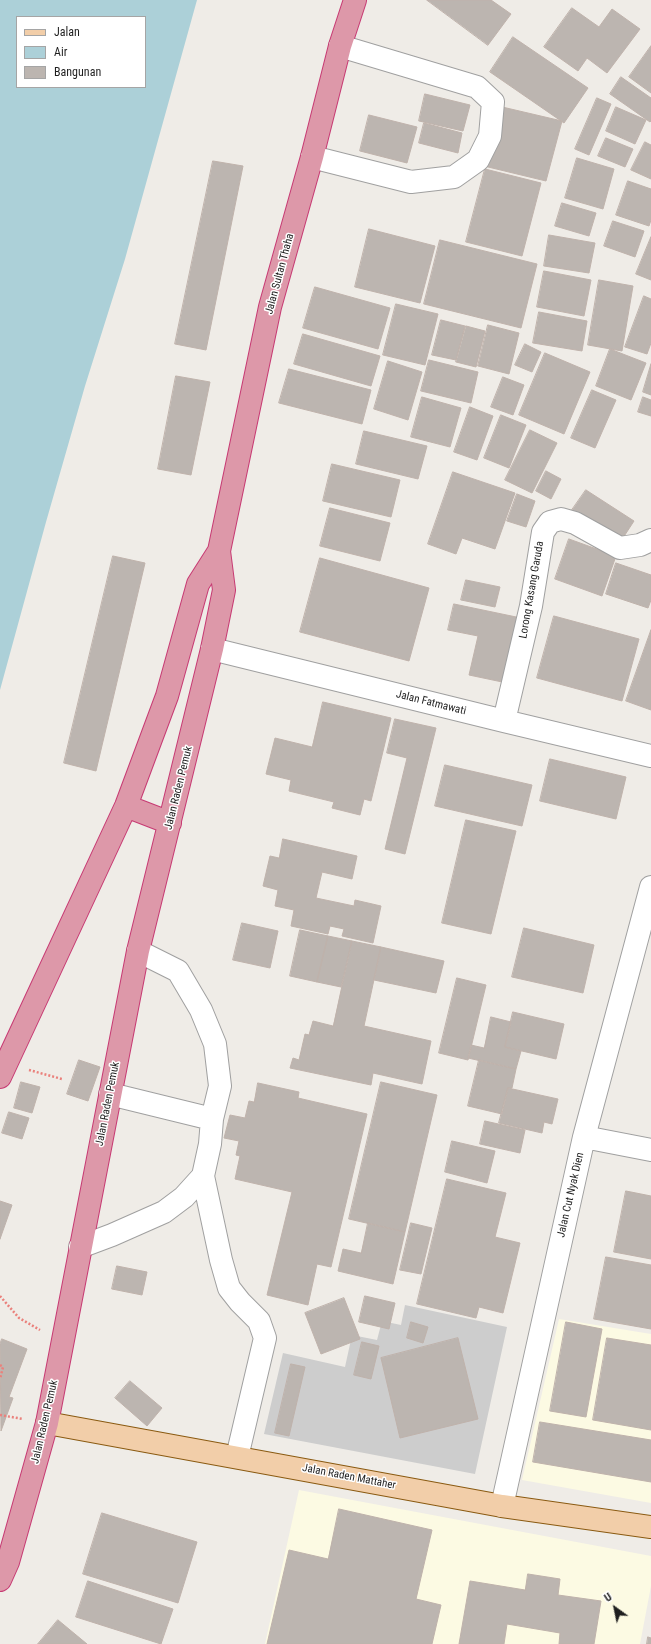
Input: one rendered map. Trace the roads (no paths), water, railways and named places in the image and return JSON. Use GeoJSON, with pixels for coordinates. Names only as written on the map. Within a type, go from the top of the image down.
{"type":"FeatureCollection","features":[{"type":"Feature","properties":{"kind":"highway","name":"Jalan Sultan Thaha"},"geometry":{"type":"LineString","coordinates":[[219,552],[270,307],[312,157],[340,46],[355,0]]}},
{"type":"Feature","properties":{"kind":"highway","name":"Jalan Raden Pemuk"},"geometry":{"type":"LineString","coordinates":[[0,1580],[8,1562],[47,1423],[138,951],[212,649],[224,590],[219,552]]}},
{"type":"Feature","properties":{"kind":"highway"},"geometry":{"type":"LineString","coordinates":[[3,1070],[126,806],[167,696],[198,584],[219,552]]}},
{"type":"Feature","properties":{"kind":"highway"},"geometry":{"type":"LineString","coordinates":[[126,806],[170,823]]}},
{"type":"Feature","properties":{"kind":"main road","name":"Jalan Raden Mattaher"},"geometry":{"type":"LineString","coordinates":[[47,1423],[502,1506],[651,1527]]}},
{"type":"Feature","properties":{"kind":"street"},"geometry":{"type":"LineString","coordinates":[[312,157],[411,182],[454,177],[478,160],[490,136],[493,102],[477,87],[340,46]]}},
{"type":"Feature","properties":{"kind":"street","name":"Lorong Kasang Garuda"},"geometry":{"type":"LineString","coordinates":[[504,721],[531,606],[543,532],[550,522],[560,519],[575,524],[620,548],[640,545],[651,540]]}},
{"type":"Feature","properties":{"kind":"street","name":"Jalan Fatmawati"},"geometry":{"type":"LineString","coordinates":[[212,649],[651,756]]}},
{"type":"Feature","properties":{"kind":"street","name":"Jalan Cut Nyak Dien"},"geometry":{"type":"LineString","coordinates":[[502,1506],[584,1138],[651,887]]}},
{"type":"Feature","properties":{"kind":"street"},"geometry":{"type":"LineString","coordinates":[[138,951],[178,971],[201,1010],[215,1044],[220,1086],[212,1119],[210,1144],[203,1176],[228,1288],[259,1321],[265,1338],[237,1457]]}},
{"type":"Feature","properties":{"kind":"street"},"geometry":{"type":"LineString","coordinates":[[110,1094],[212,1119]]}},
{"type":"Feature","properties":{"kind":"street"},"geometry":{"type":"LineString","coordinates":[[584,1138],[651,1150]]}},
{"type":"Feature","properties":{"kind":"street"},"geometry":{"type":"LineString","coordinates":[[80,1247],[112,1235],[164,1212],[184,1197],[203,1176]]}},
{"type":"Feature","properties":{"kind":"water"},"geometry":{"type":"Polygon","coordinates":[[[0,0],[197,0],[125,259],[85,386],[0,690],[0,0]]]}}]}
